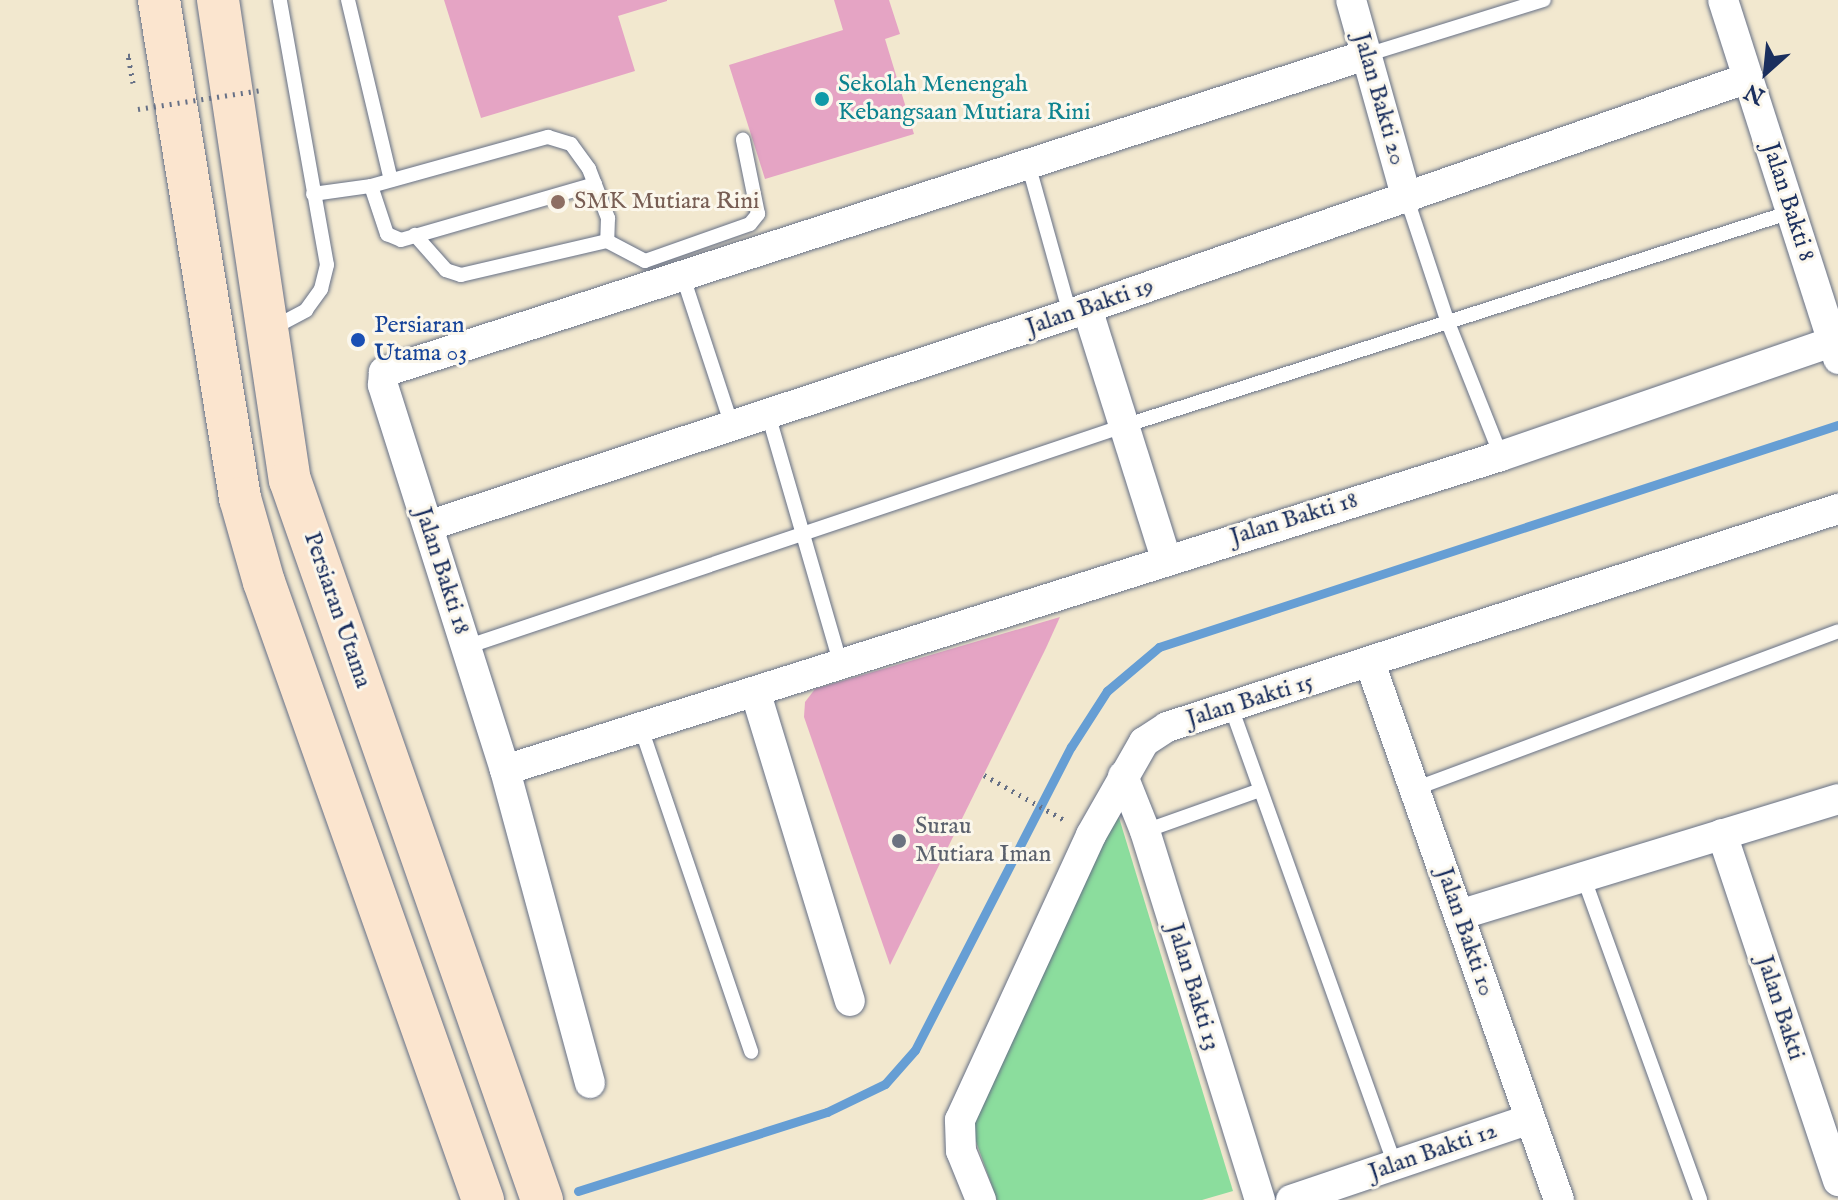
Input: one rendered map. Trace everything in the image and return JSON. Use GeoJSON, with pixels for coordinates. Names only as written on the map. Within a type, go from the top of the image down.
{"type":"FeatureCollection","features":[{"type":"Feature","properties":{"kind":"street"},"geometry":{"type":"LineString","coordinates":[[159,0],[240,498],[264,582],[483,1200]]}},
{"type":"Feature","properties":{"kind":"street","name":"Persiaran Utama"},"geometry":{"type":"LineString","coordinates":[[218,0],[290,480],[542,1200]]}},
{"type":"Feature","properties":{"kind":"street","name":"Jalan Bakti 20"},"geometry":{"type":"LineString","coordinates":[[1351,0],[1407,199]]}},
{"type":"Feature","properties":{"kind":"street","name":"Jalan Bakti 8"},"geometry":{"type":"LineString","coordinates":[[1723,0],[1835,350]]}},
{"type":"Feature","properties":{"kind":"street"},"geometry":{"type":"LineString","coordinates":[[683,277],[1366,55]]}},
{"type":"Feature","properties":{"kind":"street","name":"Jalan Bakti 19"},"geometry":{"type":"LineString","coordinates":[[428,526],[1078,311],[1748,78]]}},
{"type":"Feature","properties":{"kind":"street","name":"Jalan Bakti 18"},"geometry":{"type":"LineString","coordinates":[[590,1083],[505,770],[383,385],[384,372],[683,277]]}},
{"type":"Feature","properties":{"kind":"street"},"geometry":{"type":"LineString","coordinates":[[1078,311],[1124,426],[1166,558]]}},
{"type":"Feature","properties":{"kind":"street","name":"Jalan Bakti 18"},"geometry":{"type":"LineString","coordinates":[[505,770],[756,694],[1166,558],[1835,350]]}},
{"type":"Feature","properties":{"kind":"street","name":"Jalan Bakti 15"},"geometry":{"type":"LineString","coordinates":[[981,1200],[961,1151],[960,1120],[1091,835],[1144,742],[1167,727],[1838,509]]}},
{"type":"Feature","properties":{"kind":"street","name":"Jalan Bakti 10"},"geometry":{"type":"LineString","coordinates":[[1370,663],[1559,1200]]}},
{"type":"Feature","properties":{"kind":"street"},"geometry":{"type":"LineString","coordinates":[[756,694],[850,1001]]}},
{"type":"Feature","properties":{"kind":"street","name":"Jalan Bakti 13"},"geometry":{"type":"LineString","coordinates":[[1123,776],[1145,831],[1260,1200]]}},
{"type":"Feature","properties":{"kind":"street"},"geometry":{"type":"LineString","coordinates":[[1459,915],[1838,799]]}},
{"type":"Feature","properties":{"kind":"street","name":"Jalan Bakti"},"geometry":{"type":"LineString","coordinates":[[1722,834],[1838,1181]]}},
{"type":"Feature","properties":{"kind":"street","name":"Jalan Bakti 12"},"geometry":{"type":"LineString","coordinates":[[1291,1200],[1530,1119]]}},
{"type":"Feature","properties":{"kind":"lane"},"geometry":{"type":"LineString","coordinates":[[268,330],[306,310],[321,289],[327,265],[280,0]]}},
{"type":"Feature","properties":{"kind":"lane"},"geometry":{"type":"LineString","coordinates":[[348,0],[391,180]]}},
{"type":"Feature","properties":{"kind":"lane"},"geometry":{"type":"LineString","coordinates":[[1366,55],[1544,0]]}},
{"type":"Feature","properties":{"kind":"lane"},"geometry":{"type":"LineString","coordinates":[[313,194],[371,186],[548,137],[571,144],[595,184],[608,218],[607,241]]}},
{"type":"Feature","properties":{"kind":"lane"},"geometry":{"type":"LineString","coordinates":[[415,235],[446,270],[461,275],[607,241],[645,261],[750,224],[758,214],[743,140]]}},
{"type":"Feature","properties":{"kind":"lane"},"geometry":{"type":"LineString","coordinates":[[1029,167],[1078,311]]}},
{"type":"Feature","properties":{"kind":"lane"},"geometry":{"type":"LineString","coordinates":[[371,186],[387,234],[401,240],[595,184]]}},
{"type":"Feature","properties":{"kind":"lane"},"geometry":{"type":"LineString","coordinates":[[1407,199],[1447,320],[1501,456]]}},
{"type":"Feature","properties":{"kind":"lane"},"geometry":{"type":"LineString","coordinates":[[466,647],[1124,426],[1791,212]]}},
{"type":"Feature","properties":{"kind":"lane"},"geometry":{"type":"LineString","coordinates":[[683,277],[732,426]]}},
{"type":"Feature","properties":{"kind":"lane"},"geometry":{"type":"LineString","coordinates":[[768,414],[841,665]]}},
{"type":"Feature","properties":{"kind":"lane"},"geometry":{"type":"LineString","coordinates":[[1414,789],[1838,631]]}},
{"type":"Feature","properties":{"kind":"lane"},"geometry":{"type":"LineString","coordinates":[[1231,707],[1395,1165]]}},
{"type":"Feature","properties":{"kind":"lane"},"geometry":{"type":"LineString","coordinates":[[641,728],[751,1052]]}},
{"type":"Feature","properties":{"kind":"lane"},"geometry":{"type":"LineString","coordinates":[[1145,831],[1260,790]]}},
{"type":"Feature","properties":{"kind":"lane"},"geometry":{"type":"LineString","coordinates":[[1583,876],[1700,1200]]}},
{"type":"Feature","properties":{"kind":"path"},"geometry":{"type":"LineString","coordinates":[[138,109],[262,90]]}},
{"type":"Feature","properties":{"kind":"path"},"geometry":{"type":"LineString","coordinates":[[984,775],[1091,835]]}},
{"type":"Feature","properties":{"kind":"green space"},"geometry":{"type":"Polygon","coordinates":[[[1113,798],[1233,1191],[1202,1200],[997,1200],[969,1122],[1113,798]]]}},
{"type":"Feature","properties":{"kind":"building"},"geometry":{"type":"Polygon","coordinates":[[[444,0],[667,1],[618,16],[635,71],[481,118],[444,0]]]}},
{"type":"Feature","properties":{"kind":"building","name":"Sekolah Menengah Kebangsaan Mutiara Rini"},"geometry":{"type":"Polygon","coordinates":[[[834,0],[889,0],[900,34],[885,39],[914,134],[765,179],[729,65],[843,30],[834,0]]]}},
{"type":"Feature","properties":{"kind":"building","name":"Surau Mutiara Iman"},"geometry":{"type":"Polygon","coordinates":[[[1060,617],[890,965],[804,717],[805,702],[815,689],[1060,617]]]}},
{"type":"Feature","properties":{"kind":"waterway"},"geometry":{"type":"LineString","coordinates":[[578,1191],[827,1112],[885,1084],[915,1050],[1071,747],[1107,691],[1159,647],[1838,425]]}},
{"type":"Feature","properties":{"kind":"place","name":"Sekolah Menengah Kebangsaan Mutiara Rini"},"geometry":{"type":"Point","coordinates":[822,99]}},
{"type":"Feature","properties":{"kind":"place","name":"SMK Mutiara Rini"},"geometry":{"type":"Point","coordinates":[558,202]}},
{"type":"Feature","properties":{"kind":"place","name":"Persiaran Utama 03"},"geometry":{"type":"Point","coordinates":[358,340]}},
{"type":"Feature","properties":{"kind":"place","name":"Surau Mutiara Iman"},"geometry":{"type":"Point","coordinates":[899,841]}}]}
